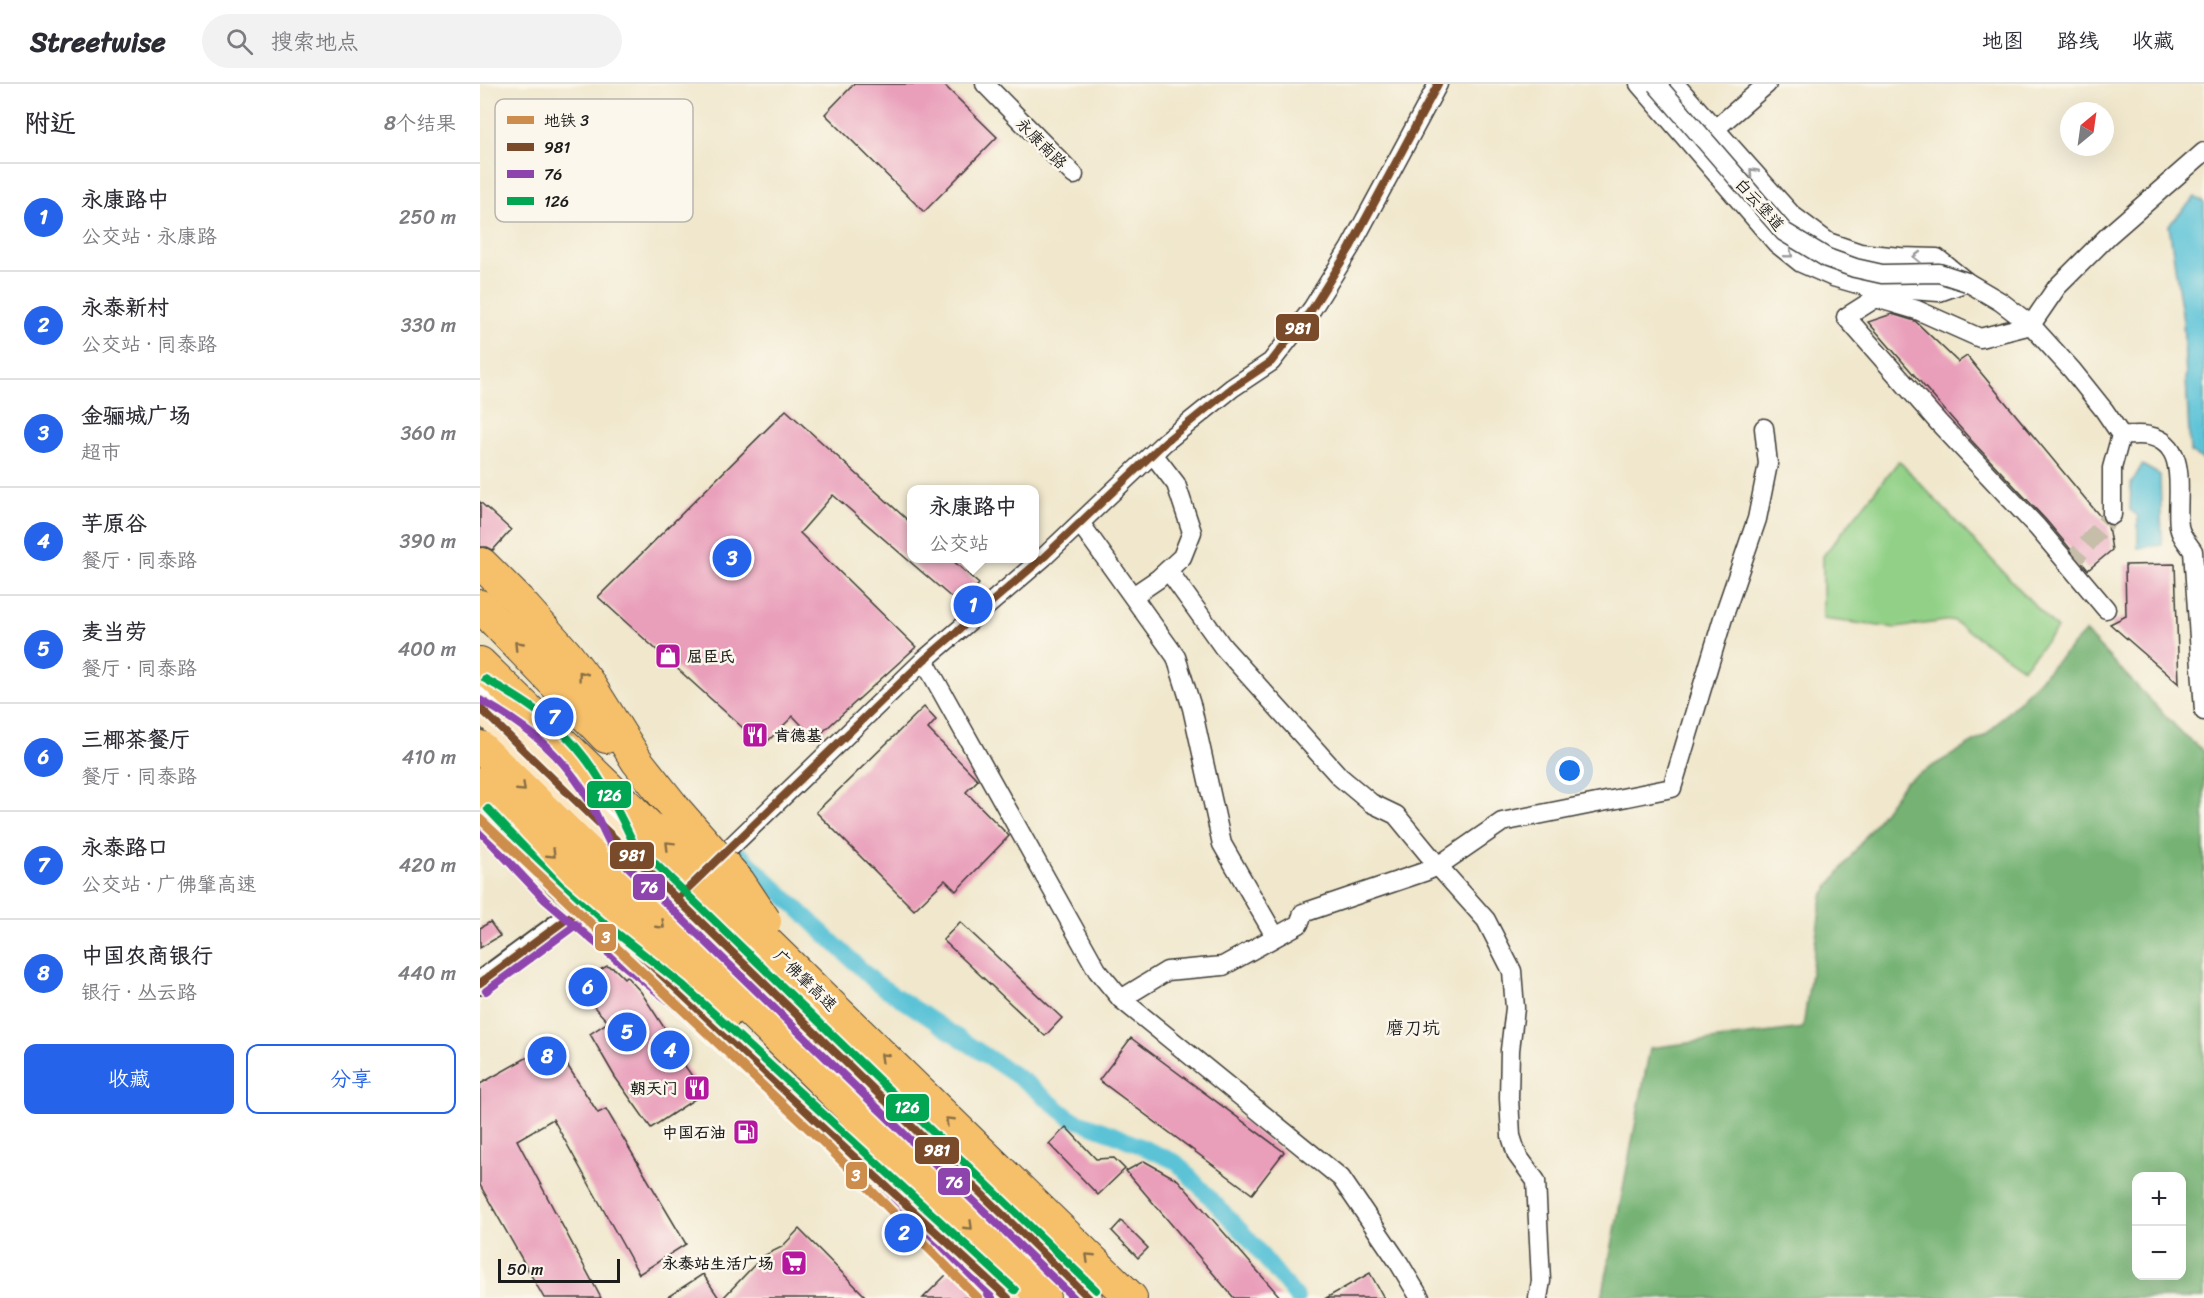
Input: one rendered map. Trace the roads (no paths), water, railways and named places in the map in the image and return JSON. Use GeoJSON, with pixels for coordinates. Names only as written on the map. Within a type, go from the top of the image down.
{"type":"FeatureCollection","features":[{"type":"Feature","properties":{"kind":"highway"},"geometry":{"type":"LineString","coordinates":[[482,564],[567,655],[587,681],[637,761],[738,882],[800,975]]}},
{"type":"Feature","properties":{"kind":"highway"},"geometry":{"type":"LineString","coordinates":[[480,606],[675,808]]}},
{"type":"Feature","properties":{"kind":"highway","name":"广佛肇高速"},"geometry":{"type":"LineString","coordinates":[[480,663],[1131,1298]]}},
{"type":"Feature","properties":{"kind":"highway"},"geometry":{"type":"LineString","coordinates":[[480,747],[1044,1298]]}},
{"type":"Feature","properties":{"kind":"highway"},"geometry":{"type":"LineString","coordinates":[[480,784],[686,981],[927,1186]]}},
{"type":"Feature","properties":{"kind":"main road"},"geometry":{"type":"LineString","coordinates":[[480,708],[1089,1298]]}},
{"type":"Feature","properties":{"kind":"main road"},"geometry":{"type":"LineString","coordinates":[[480,816],[575,913],[685,1001],[1008,1298]]}},
{"type":"Feature","properties":{"kind":"street","name":"永康南路"},"geometry":{"type":"LineString","coordinates":[[985,84],[1074,175]]}},
{"type":"Feature","properties":{"kind":"street"},"geometry":{"type":"LineString","coordinates":[[1039,561],[1153,454],[1232,388],[1271,362],[1278,354],[1312,309],[1350,248],[1438,84]]}},
{"type":"Feature","properties":{"kind":"street"},"geometry":{"type":"LineString","coordinates":[[1639,84],[1776,243],[1801,263],[1833,277],[1868,287],[1939,292],[1967,282]]}},
{"type":"Feature","properties":{"kind":"street","name":"白云堡道"},"geometry":{"type":"LineString","coordinates":[[1656,84],[1777,224],[1805,246],[1827,258],[1882,274],[1939,273],[1967,282]]}},
{"type":"Feature","properties":{"kind":"street"},"geometry":{"type":"LineString","coordinates":[[1675,84],[1792,215],[1828,242],[1860,253],[1937,258],[1967,282],[2001,302],[2031,325],[2085,386],[2121,435]]}},
{"type":"Feature","properties":{"kind":"street"},"geometry":{"type":"LineString","coordinates":[[1693,147],[1767,84]]}},
{"type":"Feature","properties":{"kind":"street"},"geometry":{"type":"LineString","coordinates":[[2106,609],[2037,527],[1939,423],[1846,317],[1876,298],[1917,309],[1980,338],[2031,325],[2057,287],[2109,235],[2204,152]]}},
{"type":"Feature","properties":{"kind":"street"},"geometry":{"type":"LineString","coordinates":[[1120,999],[1167,971],[1223,966],[1299,924],[1303,913],[1438,866],[1502,822],[1672,788],[1723,618],[1757,519],[1768,464],[1764,428]]}},
{"type":"Feature","properties":{"kind":"street"},"geometry":{"type":"LineString","coordinates":[[2112,515],[2112,468],[2121,435]]}},
{"type":"Feature","properties":{"kind":"street"},"geometry":{"type":"LineString","coordinates":[[2121,435],[2149,436],[2163,442],[2173,455],[2179,474],[2179,528],[2198,554],[2204,711]]}},
{"type":"Feature","properties":{"kind":"street"},"geometry":{"type":"LineString","coordinates":[[1133,596],[1182,557],[1192,532],[1176,484],[1153,454]]}},
{"type":"Feature","properties":{"kind":"street"},"geometry":{"type":"LineString","coordinates":[[1080,523],[1176,657],[1192,708],[1222,844],[1275,936]]}},
{"type":"Feature","properties":{"kind":"street"},"geometry":{"type":"LineString","coordinates":[[677,899],[924,660],[1037,563]]}},
{"type":"Feature","properties":{"kind":"street"},"geometry":{"type":"LineString","coordinates":[[1168,570],[1223,647],[1340,777],[1371,803],[1396,815],[1486,920],[1512,971],[1515,1008],[1510,1050],[1511,1136],[1517,1155],[1536,1181],[1541,1281],[1538,1298]]}},
{"type":"Feature","properties":{"kind":"street"},"geometry":{"type":"LineString","coordinates":[[924,660],[1097,970],[1120,999],[1341,1178],[1420,1298]]}},
{"type":"Feature","properties":{"kind":"street"},"geometry":{"type":"LineString","coordinates":[[480,688],[511,703],[545,728],[562,744],[588,776],[604,802],[624,848]]}},
{"type":"Feature","properties":{"kind":"street"},"geometry":{"type":"LineString","coordinates":[[480,983],[575,913]]}},
{"type":"Feature","properties":{"kind":"street"},"geometry":{"type":"LineString","coordinates":[[967,1261],[1034,1298]]}},
{"type":"Feature","properties":{"kind":"water"},"geometry":{"type":"Polygon","coordinates":[[[2195,197],[2204,203],[2204,460],[2190,452],[2183,321],[2169,225],[2195,197]]]}},
{"type":"Feature","properties":{"kind":"water"},"geometry":{"type":"Polygon","coordinates":[[[2142,465],[2160,475],[2162,545],[2138,548],[2138,516],[2130,510],[2131,484],[2142,465]]]}},
{"type":"Feature","properties":{"kind":"waterway"},"geometry":{"type":"LineString","coordinates":[[741,855],[875,982],[1027,1083],[1070,1118],[1176,1162],[1248,1238],[1297,1298]]}},
{"type":"Feature","properties":{"kind":"tunnel"},"geometry":{"type":"LineString","coordinates":[[2069,565],[2112,515]]}},
{"type":"Feature","properties":{"kind":"metro line","name":"3"},"geometry":{"type":"LineString","coordinates":[[480,819],[827,1146],[978,1298]]}},
{"type":"Feature","properties":{"kind":"place","name":"金骊城广场"},"geometry":{"type":"Point","coordinates":[732,558]}},
{"type":"Feature","properties":{"kind":"place","name":"永康路中"},"geometry":{"type":"Point","coordinates":[973,605]}},
{"type":"Feature","properties":{"kind":"place","name":"屈臣氏"},"geometry":{"type":"Point","coordinates":[668,656]}},
{"type":"Feature","properties":{"kind":"place","name":"永泰路口"},"geometry":{"type":"Point","coordinates":[554,717]}},
{"type":"Feature","properties":{"kind":"place","name":"肯德基"},"geometry":{"type":"Point","coordinates":[755,735]}},
{"type":"Feature","properties":{"kind":"place","name":"三椰茶餐厅"},"geometry":{"type":"Point","coordinates":[588,987]}},
{"type":"Feature","properties":{"kind":"place","name":"麦当劳"},"geometry":{"type":"Point","coordinates":[627,1032]}},
{"type":"Feature","properties":{"kind":"place","name":"芋原谷"},"geometry":{"type":"Point","coordinates":[670,1050]}},
{"type":"Feature","properties":{"kind":"place","name":"中国农商银行"},"geometry":{"type":"Point","coordinates":[547,1056]}},
{"type":"Feature","properties":{"kind":"place","name":"朝天门"},"geometry":{"type":"Point","coordinates":[697,1088]}},
{"type":"Feature","properties":{"kind":"place","name":"中国石油"},"geometry":{"type":"Point","coordinates":[746,1132]}},
{"type":"Feature","properties":{"kind":"place","name":"永泰新村"},"geometry":{"type":"Point","coordinates":[904,1233]}},
{"type":"Feature","properties":{"kind":"place","name":"永泰站生活广场"},"geometry":{"type":"Point","coordinates":[794,1263]}},
{"type":"Feature","properties":{"kind":"district","name":"磨刀坑"},"geometry":{"type":"Point","coordinates":[1413,1028]}}]}
